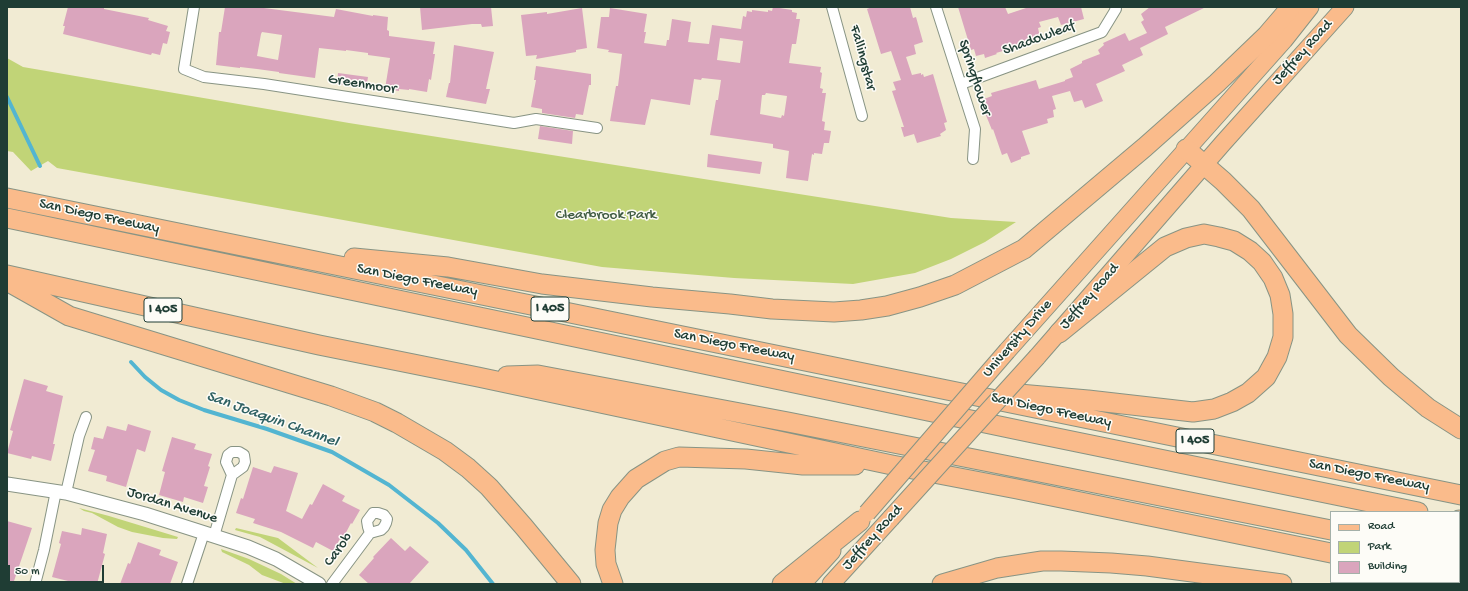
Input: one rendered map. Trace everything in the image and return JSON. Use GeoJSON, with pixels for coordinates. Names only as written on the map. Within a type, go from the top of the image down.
{"type":"FeatureCollection","features":[{"type":"Feature","properties":{"kind":"highway"},"geometry":{"type":"LineString","coordinates":[[247,247],[448,267],[542,284],[772,309],[834,312],[887,306],[955,285],[1024,249],[1145,147],[1216,83],[1267,35],[1291,7]]}},
{"type":"Feature","properties":{"kind":"highway"},"geometry":{"type":"LineString","coordinates":[[1186,149],[1223,181],[1251,209],[1348,335],[1391,377],[1428,408],[1461,429]]}},
{"type":"Feature","properties":{"kind":"highway","name":"San Diego Freeway"},"geometry":{"type":"LineString","coordinates":[[7,198],[1461,495]]}},
{"type":"Feature","properties":{"kind":"highway"},"geometry":{"type":"LineString","coordinates":[[7,218],[1020,431],[1413,511]]}},
{"type":"Feature","properties":{"kind":"highway"},"geometry":{"type":"LineString","coordinates":[[928,385],[1088,400],[1193,412],[1214,409],[1232,402],[1248,393],[1266,377],[1277,357],[1283,337],[1283,314],[1280,295],[1273,278],[1262,262],[1250,250],[1234,242],[1219,236],[1204,234],[1186,238],[1165,247],[1059,333]]}},
{"type":"Feature","properties":{"kind":"highway","name":"I 405"},"geometry":{"type":"LineString","coordinates":[[7,275],[319,345],[478,377],[892,465],[1017,488],[1330,553]]}},
{"type":"Feature","properties":{"kind":"highway"},"geometry":{"type":"LineString","coordinates":[[7,281],[69,316],[332,396],[397,422],[445,451],[468,468],[489,488],[524,527],[571,584]]}},
{"type":"Feature","properties":{"kind":"highway"},"geometry":{"type":"LineString","coordinates":[[478,377],[538,375],[803,425],[1330,530]]}},
{"type":"Feature","properties":{"kind":"highway"},"geometry":{"type":"LineString","coordinates":[[613,584],[606,564],[605,550],[608,523],[612,510],[620,497],[636,479],[665,461],[679,457],[746,459],[804,465],[892,465]]}},
{"type":"Feature","properties":{"kind":"highway"},"geometry":{"type":"LineString","coordinates":[[782,584],[864,517]]}},
{"type":"Feature","properties":{"kind":"highway"},"geometry":{"type":"LineString","coordinates":[[942,584],[997,568],[1042,561],[1147,566],[1282,584]]}},
{"type":"Feature","properties":{"kind":"main road","name":"Jeffrey Road"},"geometry":{"type":"LineString","coordinates":[[1186,149],[1284,40],[1310,7]]}},
{"type":"Feature","properties":{"kind":"main road","name":"Jeffrey Road"},"geometry":{"type":"LineString","coordinates":[[831,584],[1059,333],[1345,7]]}},
{"type":"Feature","properties":{"kind":"main road","name":"University Drive"},"geometry":{"type":"LineString","coordinates":[[802,584],[864,517],[1007,351],[1186,149]]}},
{"type":"Feature","properties":{"kind":"street","name":"Greenmoor"},"geometry":{"type":"LineString","coordinates":[[194,7],[184,69],[204,76],[514,123],[536,119],[597,128]]}},
{"type":"Feature","properties":{"kind":"street","name":"Fallingstar"},"geometry":{"type":"LineString","coordinates":[[832,7],[862,116]]}},
{"type":"Feature","properties":{"kind":"street","name":"Springflower"},"geometry":{"type":"LineString","coordinates":[[936,7],[975,129],[973,159]]}},
{"type":"Feature","properties":{"kind":"street","name":"Shadowleaf"},"geometry":{"type":"LineString","coordinates":[[961,84],[1102,32],[1116,8]]}},
{"type":"Feature","properties":{"kind":"street"},"geometry":{"type":"LineString","coordinates":[[35,584],[61,492],[86,416]]}},
{"type":"Feature","properties":{"kind":"street"},"geometry":{"type":"LineString","coordinates":[[187,584],[209,534],[232,475]]}},
{"type":"Feature","properties":{"kind":"street","name":"Jordan Avenue"},"geometry":{"type":"LineString","coordinates":[[7,484],[61,492],[145,514],[209,534],[248,547],[276,559],[319,584]]}},
{"type":"Feature","properties":{"kind":"street","name":"Carob"},"geometry":{"type":"LineString","coordinates":[[332,584],[370,533]]}},
{"type":"Feature","properties":{"kind":"green space","name":"Clearbrook Park"},"geometry":{"type":"Polygon","coordinates":[[[7,58],[23,67],[349,123],[951,218],[1016,222],[985,242],[951,259],[915,273],[853,284],[734,278],[602,267],[57,168],[48,161],[31,171],[13,152],[7,151],[7,58]]]}},
{"type":"Feature","properties":{"kind":"green space"},"geometry":{"type":"Polygon","coordinates":[[[79,508],[178,537],[177,539],[163,538],[132,532],[118,527],[79,508]]]}},
{"type":"Feature","properties":{"kind":"green space"},"geometry":{"type":"Polygon","coordinates":[[[236,528],[278,538],[318,568],[260,537],[235,530],[236,528]]]}},
{"type":"Feature","properties":{"kind":"green space"},"geometry":{"type":"Polygon","coordinates":[[[221,549],[249,559],[281,574],[297,584],[286,584],[262,575],[249,565],[222,552],[221,549]]]}},
{"type":"Feature","properties":{"kind":"building"},"geometry":{"type":"Polygon","coordinates":[[[68,7],[104,7],[104,9],[149,18],[148,20],[168,26],[166,31],[170,32],[167,44],[163,43],[160,55],[152,53],[151,55],[63,34],[65,26],[63,26],[68,7]]]}},
{"type":"Feature","properties":{"kind":"building"},"geometry":{"type":"Polygon","coordinates":[[[225,7],[256,7],[334,17],[336,9],[373,16],[388,17],[387,30],[389,31],[389,36],[435,42],[433,54],[435,54],[431,80],[429,79],[427,92],[409,89],[399,89],[399,91],[385,89],[390,58],[368,55],[368,53],[319,48],[315,78],[257,69],[216,65],[219,32],[221,32],[225,7]],[[262,32],[257,56],[278,60],[282,35],[262,32]]]}},
{"type":"Feature","properties":{"kind":"building"},"geometry":{"type":"Polygon","coordinates":[[[420,7],[491,7],[493,26],[482,27],[481,24],[472,24],[422,30],[420,7]]]}},
{"type":"Feature","properties":{"kind":"building"},"geometry":{"type":"Polygon","coordinates":[[[773,7],[792,10],[792,12],[797,13],[796,19],[800,19],[796,44],[792,44],[789,63],[821,67],[820,72],[822,73],[820,88],[823,89],[822,93],[826,93],[822,121],[825,122],[824,130],[831,131],[829,143],[824,143],[822,154],[812,154],[808,181],[786,178],[789,151],[773,148],[773,144],[710,135],[721,80],[702,78],[701,80],[694,79],[690,105],[651,99],[645,125],[610,121],[616,86],[618,86],[622,54],[608,52],[609,50],[597,48],[601,17],[609,17],[610,8],[647,14],[644,43],[666,46],[667,40],[669,40],[672,19],[691,22],[688,42],[709,44],[712,25],[741,29],[743,16],[746,17],[747,11],[772,11],[773,7]],[[720,38],[717,60],[740,63],[743,41],[720,38]],[[766,93],[765,95],[762,95],[760,114],[781,118],[782,115],[784,116],[787,96],[766,93]]]}},
{"type":"Feature","properties":{"kind":"building"},"geometry":{"type":"Polygon","coordinates":[[[872,7],[910,7],[913,18],[916,17],[923,42],[914,45],[916,54],[906,57],[912,75],[921,73],[924,77],[933,74],[947,122],[944,123],[946,130],[940,134],[941,136],[917,143],[914,134],[904,137],[901,127],[904,127],[892,91],[896,90],[893,82],[901,80],[891,51],[881,54],[867,9],[872,7]]]}},
{"type":"Feature","properties":{"kind":"building"},"geometry":{"type":"Polygon","coordinates":[[[958,7],[1005,7],[1008,14],[1029,7],[1081,7],[1084,19],[1061,25],[1058,17],[1039,22],[1041,27],[1038,28],[1040,37],[1033,39],[1034,42],[996,53],[997,54],[985,58],[984,54],[976,56],[974,49],[971,50],[958,7]]]}},
{"type":"Feature","properties":{"kind":"building"},"geometry":{"type":"Polygon","coordinates":[[[1150,7],[1206,7],[1165,27],[1168,34],[1140,48],[1143,55],[1122,65],[1125,71],[1096,84],[1103,101],[1085,108],[1082,100],[1074,102],[1070,91],[1052,96],[1056,109],[1053,110],[1054,117],[1047,119],[1048,123],[1022,131],[1030,154],[1011,163],[1007,153],[1002,155],[993,129],[992,130],[983,108],[986,107],[984,99],[992,96],[991,93],[1036,80],[1039,89],[1073,77],[1070,69],[1082,63],[1082,61],[1100,54],[1098,50],[1104,45],[1103,43],[1125,33],[1129,41],[1147,33],[1141,22],[1144,20],[1141,14],[1150,7]]]}},
{"type":"Feature","properties":{"kind":"building"},"geometry":{"type":"Polygon","coordinates":[[[582,8],[587,48],[576,50],[576,52],[536,59],[537,55],[526,56],[521,15],[547,12],[547,14],[582,8]]]}},
{"type":"Feature","properties":{"kind":"building"},"geometry":{"type":"Polygon","coordinates":[[[454,45],[494,52],[486,89],[490,89],[486,104],[446,97],[450,83],[454,45]]]}},
{"type":"Feature","properties":{"kind":"building"},"geometry":{"type":"Polygon","coordinates":[[[536,66],[591,74],[591,85],[589,85],[583,115],[576,114],[575,118],[542,113],[542,109],[531,107],[536,80],[534,80],[536,66]]]}},
{"type":"Feature","properties":{"kind":"building"},"geometry":{"type":"Polygon","coordinates":[[[338,73],[368,77],[366,89],[337,84],[338,73]]]}},
{"type":"Feature","properties":{"kind":"building"},"geometry":{"type":"Polygon","coordinates":[[[540,126],[573,131],[572,144],[538,139],[540,126]]]}},
{"type":"Feature","properties":{"kind":"building"},"geometry":{"type":"Polygon","coordinates":[[[708,154],[762,162],[760,174],[707,167],[708,154]]]}},
{"type":"Feature","properties":{"kind":"building"},"geometry":{"type":"Polygon","coordinates":[[[24,379],[48,386],[46,391],[63,396],[51,461],[32,456],[31,459],[7,453],[13,431],[10,430],[24,379]]]}},
{"type":"Feature","properties":{"kind":"building"},"geometry":{"type":"Polygon","coordinates":[[[128,424],[151,431],[145,452],[137,449],[126,487],[106,481],[107,476],[88,471],[95,450],[91,449],[94,437],[103,439],[107,426],[126,431],[128,424]]]}},
{"type":"Feature","properties":{"kind":"building"},"geometry":{"type":"Polygon","coordinates":[[[172,437],[196,444],[194,449],[212,454],[208,466],[210,467],[204,486],[208,487],[203,503],[184,497],[183,502],[159,495],[165,472],[162,471],[172,437]]]}},
{"type":"Feature","properties":{"kind":"building"},"geometry":{"type":"Polygon","coordinates":[[[274,466],[298,473],[286,511],[302,519],[310,504],[312,505],[323,484],[345,496],[342,501],[360,510],[342,540],[340,539],[333,551],[316,542],[313,548],[281,532],[253,523],[255,519],[236,513],[241,498],[243,499],[253,467],[271,473],[274,466]]]}},
{"type":"Feature","properties":{"kind":"building"},"geometry":{"type":"Polygon","coordinates":[[[7,521],[32,528],[13,584],[7,584],[7,521]]]}},
{"type":"Feature","properties":{"kind":"building"},"geometry":{"type":"Polygon","coordinates":[[[82,528],[107,534],[103,553],[105,554],[97,584],[71,584],[72,582],[52,577],[61,544],[59,543],[62,531],[81,535],[82,528]]]}},
{"type":"Feature","properties":{"kind":"building"},"geometry":{"type":"Polygon","coordinates":[[[391,538],[405,551],[410,546],[429,562],[409,584],[369,584],[359,575],[391,538]]]}},
{"type":"Feature","properties":{"kind":"building"},"geometry":{"type":"Polygon","coordinates":[[[138,542],[161,550],[159,555],[178,562],[170,584],[120,584],[128,563],[130,564],[138,542]]]}},
{"type":"Feature","properties":{"kind":"waterway","name":"San Joaquin Channel"},"geometry":{"type":"LineString","coordinates":[[7,97],[40,166]]}},
{"type":"Feature","properties":{"kind":"waterway","name":"San Joaquin Channel"},"geometry":{"type":"LineString","coordinates":[[131,362],[145,377],[161,390],[179,400],[204,410],[267,429],[332,452],[389,485],[438,523],[466,550],[493,584]]}}]}
